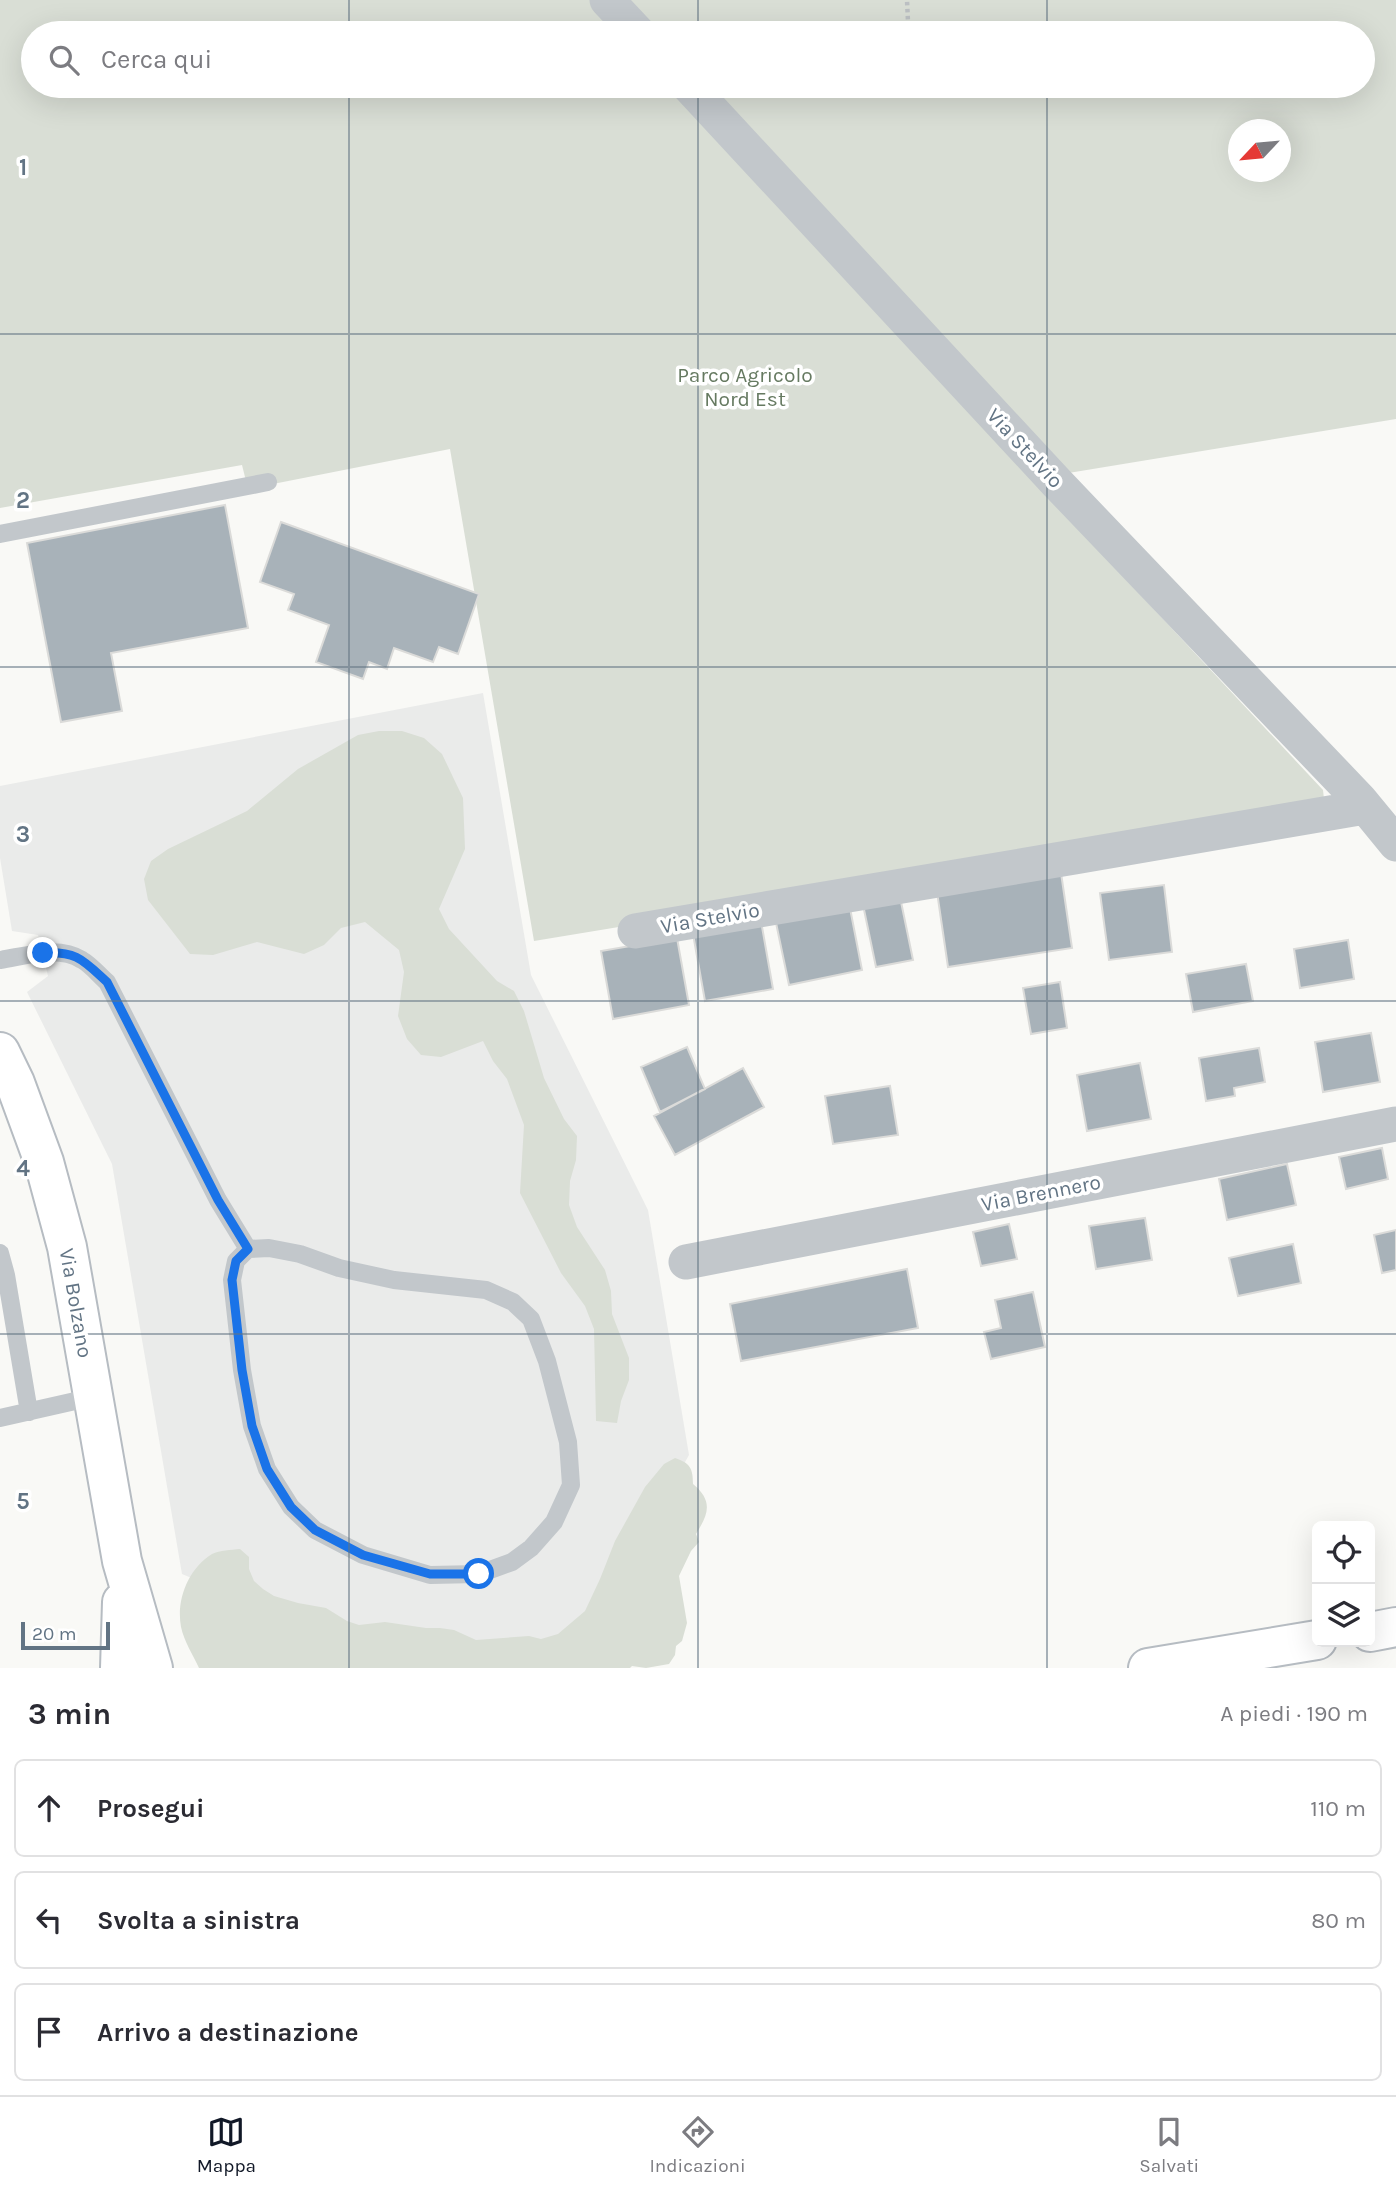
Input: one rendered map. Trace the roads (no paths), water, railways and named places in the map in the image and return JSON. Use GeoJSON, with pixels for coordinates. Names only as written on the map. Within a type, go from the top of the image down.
{"type":"FeatureCollection","features":[{"type":"Feature","properties":{"kind":"street"},"geometry":{"type":"LineString","coordinates":[[607,0],[627,21]]}},
{"type":"Feature","properties":{"kind":"street","name":"Via Stelvio"},"geometry":{"type":"LineString","coordinates":[[700,98],[1057,483],[1365,807],[1396,844]]}},
{"type":"Feature","properties":{"kind":"street","name":"Via Stelvio"},"geometry":{"type":"LineString","coordinates":[[635,932],[1365,807]]}},
{"type":"Feature","properties":{"kind":"street","name":"Via Bolzano"},"geometry":{"type":"LineString","coordinates":[[5,1075],[44,1162],[67,1247],[122,1562]]}},
{"type":"Feature","properties":{"kind":"street","name":"Via Brennero"},"geometry":{"type":"LineString","coordinates":[[686,1262],[1396,1124]]}},
{"type":"Feature","properties":{"kind":"street"},"geometry":{"type":"LineString","coordinates":[[120,1668],[122,1562]]}},
{"type":"Feature","properties":{"kind":"street"},"geometry":{"type":"LineString","coordinates":[[122,1562],[153,1668]]}},
{"type":"Feature","properties":{"kind":"street"},"geometry":{"type":"LineString","coordinates":[[1375,1631],[1396,1627]]}},
{"type":"Feature","properties":{"kind":"street"},"geometry":{"type":"LineString","coordinates":[[1147,1668],[1267,1658],[1312,1642]]}},
{"type":"Feature","properties":{"kind":"lane"},"geometry":{"type":"LineString","coordinates":[[0,534],[268,482]]}},
{"type":"Feature","properties":{"kind":"lane"},"geometry":{"type":"LineString","coordinates":[[0,960],[64,952],[81,959],[107,982],[218,1200],[248,1249]]}},
{"type":"Feature","properties":{"kind":"lane"},"geometry":{"type":"LineString","coordinates":[[269,1248],[300,1254],[339,1268],[394,1280],[486,1290],[513,1302],[531,1319],[547,1361],[568,1442],[570,1485],[554,1522],[531,1548],[512,1562],[479,1574],[430,1574],[363,1555],[315,1530],[291,1507],[267,1469],[252,1426],[242,1370],[232,1280],[236,1261],[248,1249],[269,1248]]}},
{"type":"Feature","properties":{"kind":"lane"},"geometry":{"type":"LineString","coordinates":[[0,1253],[29,1412]]}},
{"type":"Feature","properties":{"kind":"lane"},"geometry":{"type":"LineString","coordinates":[[0,1418],[93,1397]]}},
{"type":"Feature","properties":{"kind":"park label","name":"Parco Agricolo Nord Est"},"geometry":{"type":"Point","coordinates":[745,387]}}]}
